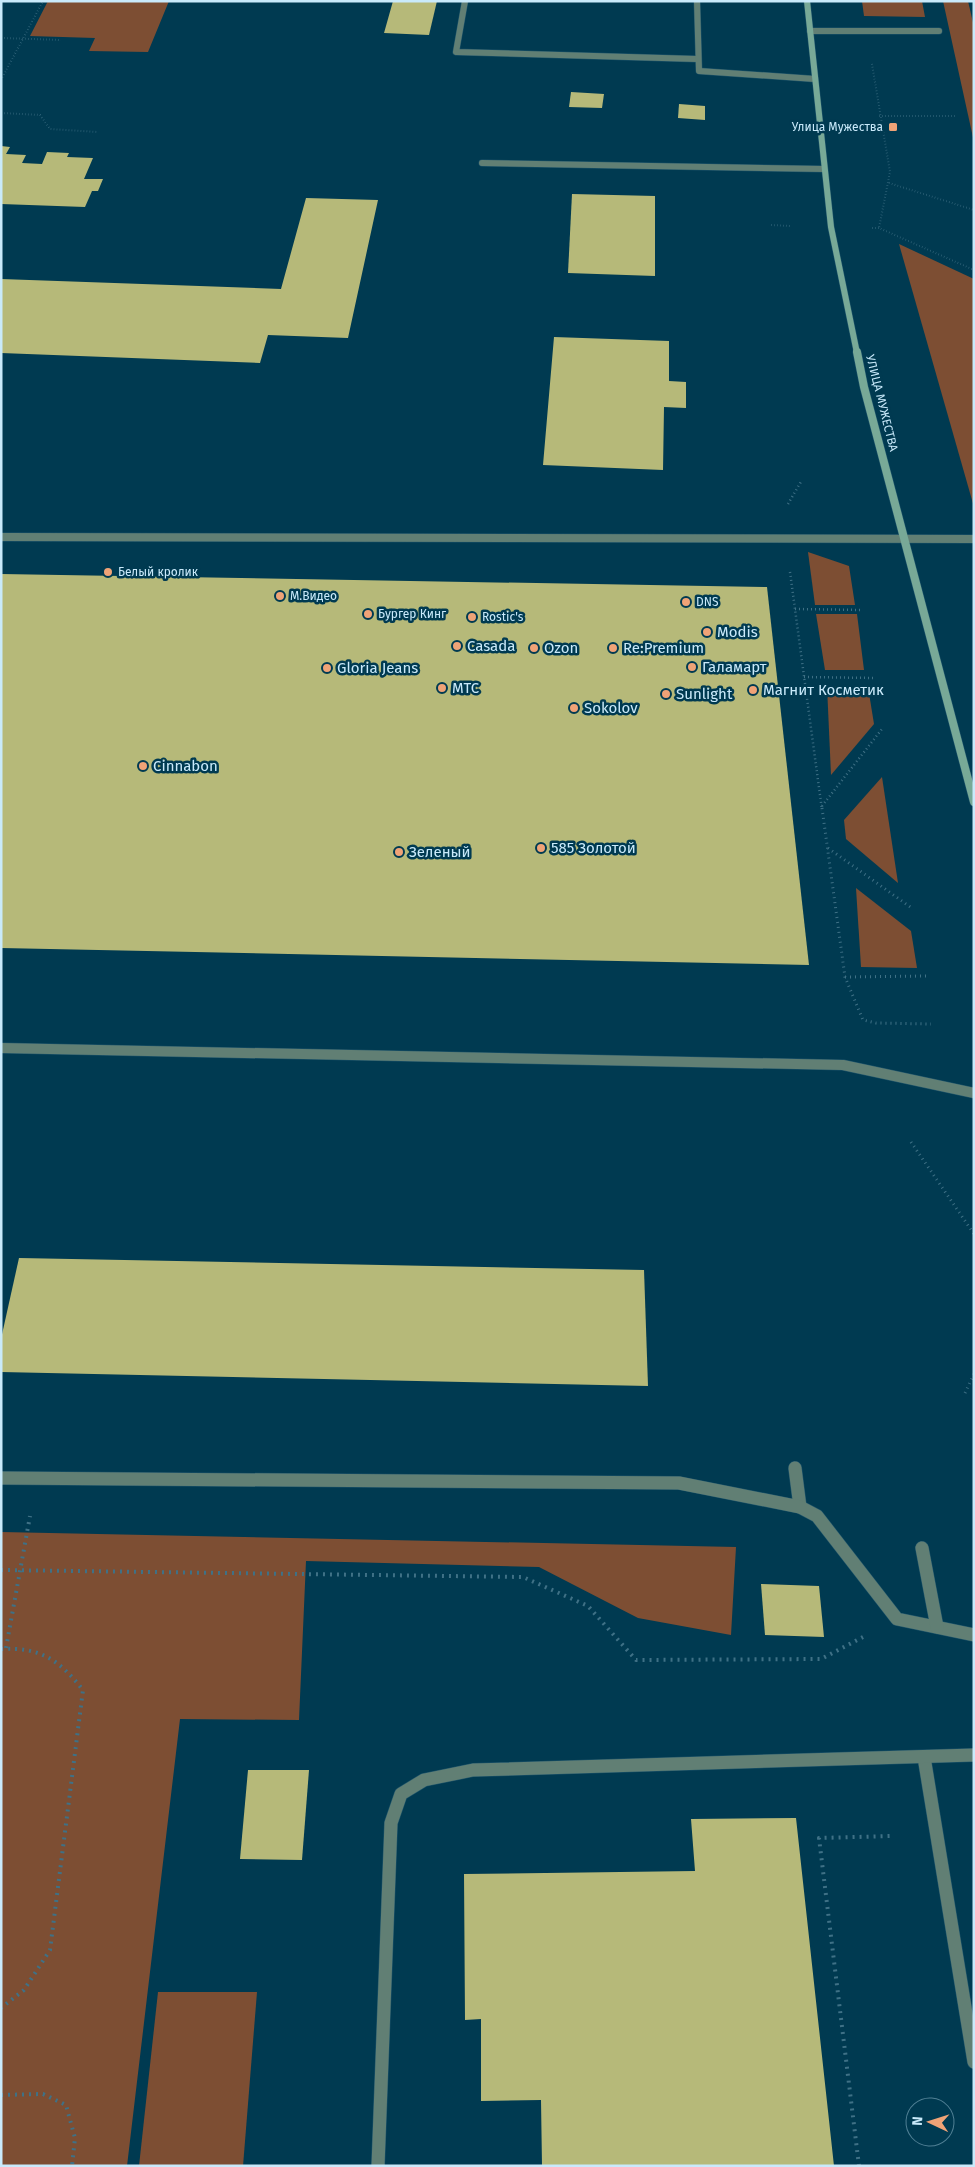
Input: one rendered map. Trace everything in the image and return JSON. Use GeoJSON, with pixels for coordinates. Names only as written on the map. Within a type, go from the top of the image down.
{"type":"FeatureCollection","features":[{"type":"Feature","properties":{"kind":"main road","name":"УЛИЦА МУЖЕСТВА"},"geometry":{"type":"LineString","coordinates":[[807,1],[831,227],[864,387],[974,802]]}},
{"type":"Feature","properties":{"kind":"lane"},"geometry":{"type":"LineString","coordinates":[[465,1],[456,52],[697,59]]}},
{"type":"Feature","properties":{"kind":"lane"},"geometry":{"type":"LineString","coordinates":[[697,1],[697,59],[699,71],[815,79]]}},
{"type":"Feature","properties":{"kind":"lane"},"geometry":{"type":"LineString","coordinates":[[810,31],[939,32]]}},
{"type":"Feature","properties":{"kind":"lane"},"geometry":{"type":"LineString","coordinates":[[482,163],[824,169]]}},
{"type":"Feature","properties":{"kind":"lane"},"geometry":{"type":"LineString","coordinates":[[1,537],[974,539]]}},
{"type":"Feature","properties":{"kind":"lane"},"geometry":{"type":"LineString","coordinates":[[1,1048],[843,1065],[974,1092]]}},
{"type":"Feature","properties":{"kind":"lane"},"geometry":{"type":"LineString","coordinates":[[795,1468],[800,1507]]}},
{"type":"Feature","properties":{"kind":"lane"},"geometry":{"type":"LineString","coordinates":[[1,1478],[38,1480],[679,1483],[800,1507],[817,1516],[897,1619],[974,1635]]}},
{"type":"Feature","properties":{"kind":"lane"},"geometry":{"type":"LineString","coordinates":[[922,1548],[937,1627]]}},
{"type":"Feature","properties":{"kind":"lane"},"geometry":{"type":"LineString","coordinates":[[378,2166],[391,1824],[401,1794],[424,1780],[473,1770],[974,1755]]}},
{"type":"Feature","properties":{"kind":"lane"},"geometry":{"type":"LineString","coordinates":[[924,1757],[974,2062]]}},
{"type":"Feature","properties":{"kind":"path"},"geometry":{"type":"LineString","coordinates":[[1,80],[43,1]]}},
{"type":"Feature","properties":{"kind":"path"},"geometry":{"type":"LineString","coordinates":[[1,38],[62,40]]}},
{"type":"Feature","properties":{"kind":"path"},"geometry":{"type":"LineString","coordinates":[[872,64],[879,116],[890,172],[879,228]]}},
{"type":"Feature","properties":{"kind":"path"},"geometry":{"type":"LineString","coordinates":[[1,113],[40,115],[50,129],[98,132]]}},
{"type":"Feature","properties":{"kind":"path"},"geometry":{"type":"LineString","coordinates":[[879,116],[956,116]]}},
{"type":"Feature","properties":{"kind":"path"},"geometry":{"type":"LineString","coordinates":[[889,183],[974,210]]}},
{"type":"Feature","properties":{"kind":"path"},"geometry":{"type":"LineString","coordinates":[[771,225],[790,226]]}},
{"type":"Feature","properties":{"kind":"path"},"geometry":{"type":"LineString","coordinates":[[872,228],[879,228],[974,270]]}},
{"type":"Feature","properties":{"kind":"path"},"geometry":{"type":"LineString","coordinates":[[788,505],[802,480]]}},
{"type":"Feature","properties":{"kind":"path"},"geometry":{"type":"LineString","coordinates":[[789,564],[845,977],[863,1020],[876,1023],[932,1024]]}},
{"type":"Feature","properties":{"kind":"path"},"geometry":{"type":"LineString","coordinates":[[795,609],[862,610]]}},
{"type":"Feature","properties":{"kind":"path"},"geometry":{"type":"LineString","coordinates":[[804,677],[874,678]]}},
{"type":"Feature","properties":{"kind":"path"},"geometry":{"type":"LineString","coordinates":[[822,806],[882,729]]}},
{"type":"Feature","properties":{"kind":"path"},"geometry":{"type":"LineString","coordinates":[[828,848],[913,908]]}},
{"type":"Feature","properties":{"kind":"path"},"geometry":{"type":"LineString","coordinates":[[845,977],[926,976]]}},
{"type":"Feature","properties":{"kind":"path"},"geometry":{"type":"LineString","coordinates":[[911,1142],[974,1234]]}},
{"type":"Feature","properties":{"kind":"path"},"geometry":{"type":"LineString","coordinates":[[965,1393],[974,1374]]}},
{"type":"Feature","properties":{"kind":"path"},"geometry":{"type":"LineString","coordinates":[[1,2008],[12,2002],[34,1979],[50,1950],[83,1690],[66,1667],[43,1652],[3,1649],[38,1480]]}},
{"type":"Feature","properties":{"kind":"path"},"geometry":{"type":"LineString","coordinates":[[1,1570],[523,1577],[588,1606],[636,1660],[820,1659],[897,1619]]}},
{"type":"Feature","properties":{"kind":"path"},"geometry":{"type":"LineString","coordinates":[[859,2166],[819,1838],[892,1836]]}},
{"type":"Feature","properties":{"kind":"path"},"geometry":{"type":"LineString","coordinates":[[1,2094],[43,2094],[66,2105],[75,2138],[72,2166]]}},
{"type":"Feature","properties":{"kind":"shaded area"},"geometry":{"type":"Polygon","coordinates":[[[48,1],[169,1],[148,52],[89,51],[95,38],[30,36],[48,1]]]}},
{"type":"Feature","properties":{"kind":"shaded area"},"geometry":{"type":"Polygon","coordinates":[[[862,1],[922,1],[925,17],[864,16],[862,1]]]}},
{"type":"Feature","properties":{"kind":"shaded area"},"geometry":{"type":"Polygon","coordinates":[[[943,1],[968,1],[974,27],[974,142],[943,1]]]}},
{"type":"Feature","properties":{"kind":"shaded area"},"geometry":{"type":"Polygon","coordinates":[[[899,244],[974,279],[974,507],[899,244]]]}},
{"type":"Feature","properties":{"kind":"shaded area"},"geometry":{"type":"Polygon","coordinates":[[[808,552],[849,566],[855,605],[815,605],[808,552]]]}},
{"type":"Feature","properties":{"kind":"shaded area"},"geometry":{"type":"Polygon","coordinates":[[[816,614],[857,614],[864,670],[825,670],[816,614]]]}},
{"type":"Feature","properties":{"kind":"shaded area"},"geometry":{"type":"Polygon","coordinates":[[[827,686],[868,687],[874,724],[831,775],[827,686]]]}},
{"type":"Feature","properties":{"kind":"shaded area"},"geometry":{"type":"Polygon","coordinates":[[[882,777],[898,883],[846,839],[844,820],[882,777]]]}},
{"type":"Feature","properties":{"kind":"shaded area"},"geometry":{"type":"Polygon","coordinates":[[[856,888],[911,931],[917,968],[861,967],[856,888]]]}},
{"type":"Feature","properties":{"kind":"shaded area"},"geometry":{"type":"Polygon","coordinates":[[[1,1532],[736,1547],[731,1635],[638,1618],[539,1567],[306,1561],[299,1720],[180,1719],[127,2166],[1,2166],[1,1532]]]}},
{"type":"Feature","properties":{"kind":"shaded area"},"geometry":{"type":"Polygon","coordinates":[[[158,1992],[257,1992],[243,2166],[139,2166],[158,1992]]]}},
{"type":"Feature","properties":{"kind":"building"},"geometry":{"type":"Polygon","coordinates":[[[393,1],[437,1],[429,35],[384,33],[393,1]]]}},
{"type":"Feature","properties":{"kind":"building"},"geometry":{"type":"Polygon","coordinates":[[[571,92],[604,94],[602,108],[569,107],[571,92]]]}},
{"type":"Feature","properties":{"kind":"building"},"geometry":{"type":"Polygon","coordinates":[[[679,104],[705,106],[705,120],[678,118],[679,104]]]}},
{"type":"Feature","properties":{"kind":"building"},"geometry":{"type":"Polygon","coordinates":[[[1,146],[10,147],[6,154],[26,155],[22,163],[42,164],[47,152],[69,153],[67,157],[93,158],[84,179],[103,179],[98,191],[92,191],[85,207],[1,204],[1,146]]]}},
{"type":"Feature","properties":{"kind":"building"},"geometry":{"type":"Polygon","coordinates":[[[572,194],[655,196],[655,276],[568,273],[572,194]]]}},
{"type":"Feature","properties":{"kind":"building"},"geometry":{"type":"Polygon","coordinates":[[[306,198],[378,200],[348,338],[268,335],[260,363],[1,353],[1,279],[281,289],[306,198]]]}},
{"type":"Feature","properties":{"kind":"building"},"geometry":{"type":"Polygon","coordinates":[[[554,337],[669,341],[669,381],[686,382],[686,408],[664,407],[663,470],[543,465],[554,337]]]}},
{"type":"Feature","properties":{"kind":"building","name":"Зеленый"},"geometry":{"type":"Polygon","coordinates":[[[1,574],[767,587],[809,965],[1,948],[1,574]]]}},
{"type":"Feature","properties":{"kind":"building"},"geometry":{"type":"Polygon","coordinates":[[[19,1258],[644,1270],[648,1386],[1,1372],[1,1339],[19,1258]]]}},
{"type":"Feature","properties":{"kind":"building"},"geometry":{"type":"Polygon","coordinates":[[[761,1584],[819,1586],[824,1637],[765,1635],[761,1584]]]}},
{"type":"Feature","properties":{"kind":"building"},"geometry":{"type":"Polygon","coordinates":[[[248,1770],[309,1770],[302,1860],[240,1859],[248,1770]]]}},
{"type":"Feature","properties":{"kind":"building"},"geometry":{"type":"Polygon","coordinates":[[[796,1818],[834,2166],[542,2166],[541,2100],[481,2101],[481,2019],[465,2020],[464,1874],[695,1871],[691,1819],[796,1818]]]}},
{"type":"Feature","properties":{"kind":"place","name":"Улица Мужества"},"geometry":{"type":"Point","coordinates":[893,127]}},
{"type":"Feature","properties":{"kind":"place","name":"Белый кролик"},"geometry":{"type":"Point","coordinates":[108,572]}},
{"type":"Feature","properties":{"kind":"place","name":"М.Видео"},"geometry":{"type":"Point","coordinates":[280,596]}},
{"type":"Feature","properties":{"kind":"place","name":"DNS"},"geometry":{"type":"Point","coordinates":[686,602]}},
{"type":"Feature","properties":{"kind":"place","name":"Бургер Кинг"},"geometry":{"type":"Point","coordinates":[368,614]}},
{"type":"Feature","properties":{"kind":"place","name":"Rostic's"},"geometry":{"type":"Point","coordinates":[472,617]}},
{"type":"Feature","properties":{"kind":"place","name":"Modis"},"geometry":{"type":"Point","coordinates":[707,632]}},
{"type":"Feature","properties":{"kind":"place","name":"Casada"},"geometry":{"type":"Point","coordinates":[457,646]}},
{"type":"Feature","properties":{"kind":"place","name":"Ozon"},"geometry":{"type":"Point","coordinates":[534,648]}},
{"type":"Feature","properties":{"kind":"place","name":"Re:Premium"},"geometry":{"type":"Point","coordinates":[613,648]}},
{"type":"Feature","properties":{"kind":"place","name":"Галамарт"},"geometry":{"type":"Point","coordinates":[692,667]}},
{"type":"Feature","properties":{"kind":"place","name":"Gloria Jeans"},"geometry":{"type":"Point","coordinates":[327,668]}},
{"type":"Feature","properties":{"kind":"place","name":"МТС"},"geometry":{"type":"Point","coordinates":[442,688]}},
{"type":"Feature","properties":{"kind":"place","name":"Магнит Косметик"},"geometry":{"type":"Point","coordinates":[753,690]}},
{"type":"Feature","properties":{"kind":"place","name":"Sunlight"},"geometry":{"type":"Point","coordinates":[666,694]}},
{"type":"Feature","properties":{"kind":"place","name":"Sokolov"},"geometry":{"type":"Point","coordinates":[574,708]}},
{"type":"Feature","properties":{"kind":"place","name":"Cinnabon"},"geometry":{"type":"Point","coordinates":[143,766]}},
{"type":"Feature","properties":{"kind":"place","name":"585 Золотой"},"geometry":{"type":"Point","coordinates":[541,848]}},
{"type":"Feature","properties":{"kind":"place","name":"Зеленый"},"geometry":{"type":"Point","coordinates":[399,852]}}]}
